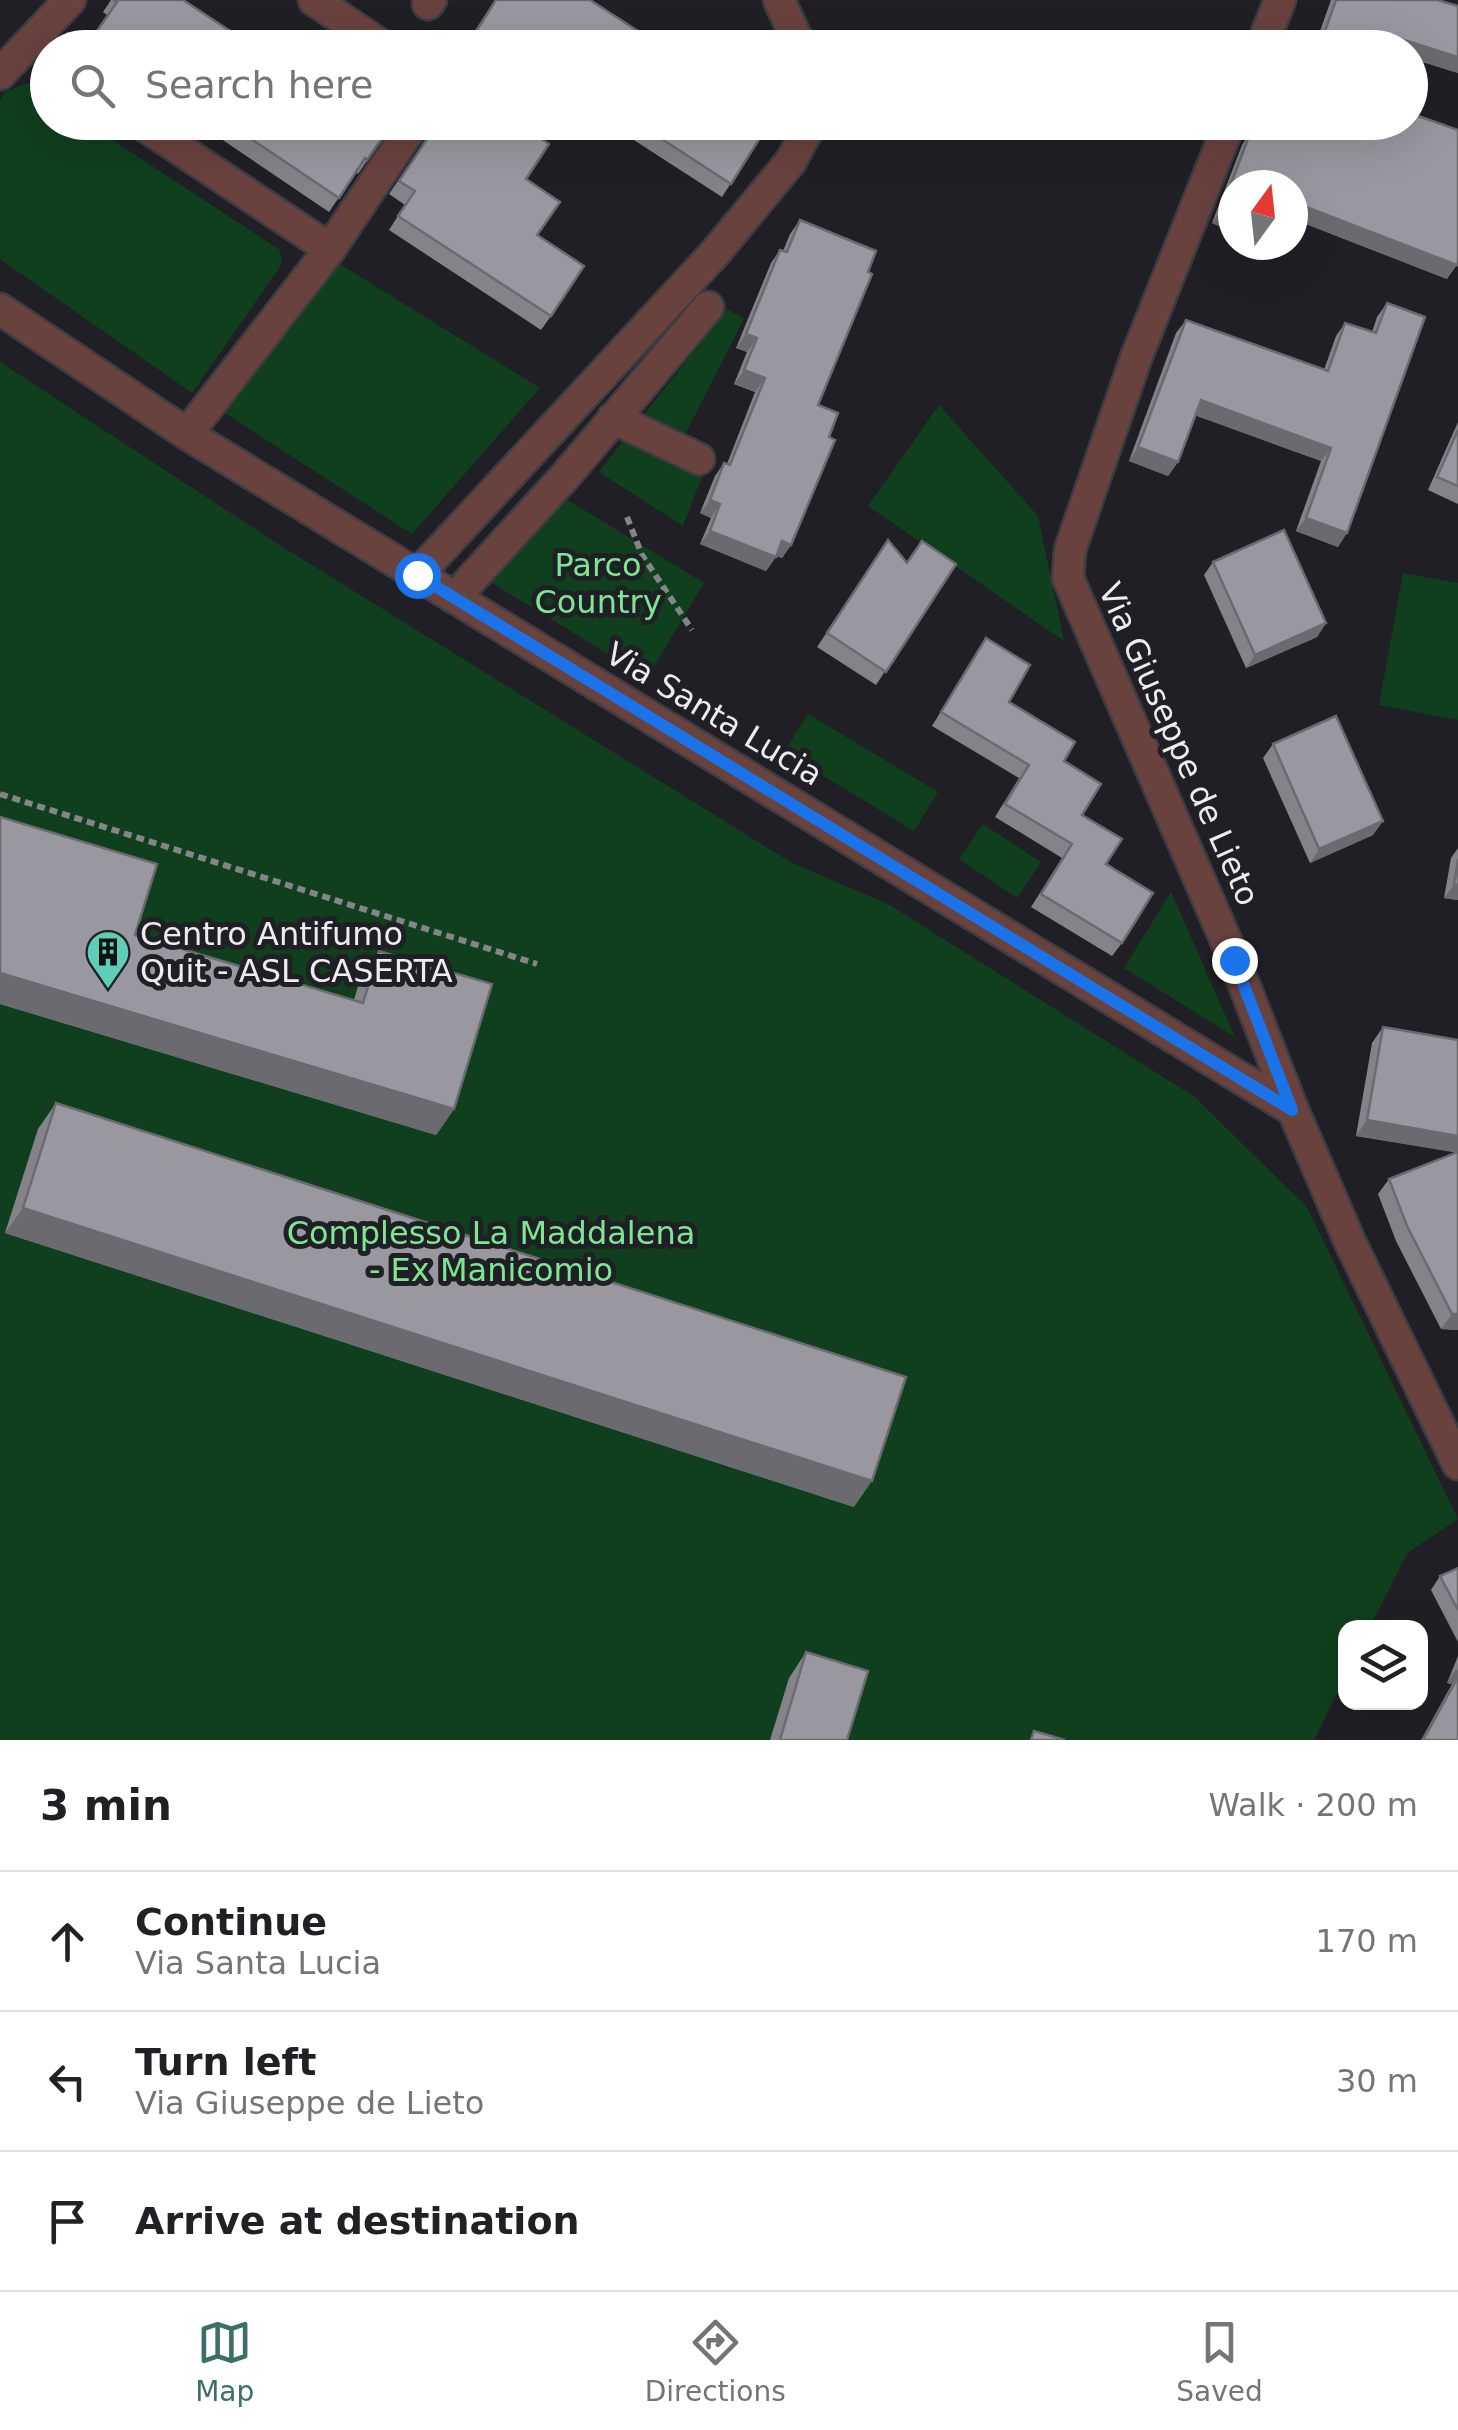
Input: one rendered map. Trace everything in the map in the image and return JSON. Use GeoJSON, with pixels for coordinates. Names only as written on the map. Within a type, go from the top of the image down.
{"type":"FeatureCollection","features":[{"type":"Feature","properties":{"kind":"street"},"geometry":{"type":"LineString","coordinates":[[52,30],[70,0]]}},
{"type":"Feature","properties":{"kind":"street"},"geometry":{"type":"LineString","coordinates":[[314,0],[358,30]]}},
{"type":"Feature","properties":{"kind":"street"},"geometry":{"type":"LineString","coordinates":[[779,0],[793,30]]}},
{"type":"Feature","properties":{"kind":"street"},"geometry":{"type":"LineString","coordinates":[[1268,30],[1280,0]]}},
{"type":"Feature","properties":{"kind":"street"},"geometry":{"type":"LineString","coordinates":[[0,74],[30,58]]}},
{"type":"Feature","properties":{"kind":"street"},"geometry":{"type":"LineString","coordinates":[[166,140],[330,249]]}},
{"type":"Feature","properties":{"kind":"street"},"geometry":{"type":"LineString","coordinates":[[187,434],[330,249],[403,140]]}},
{"type":"Feature","properties":{"kind":"street"},"geometry":{"type":"LineString","coordinates":[[417,575],[715,253],[791,160],[802,140]]}},
{"type":"Feature","properties":{"kind":"street","name":"Via Giuseppe de Lieto"},"geometry":{"type":"LineString","coordinates":[[1223,140],[1136,358],[1070,550],[1068,578],[1234,960],[1292,1110],[1350,1242],[1458,1464]]}},
{"type":"Feature","properties":{"kind":"street"},"geometry":{"type":"LineString","coordinates":[[467,584],[568,473],[708,307]]}},
{"type":"Feature","properties":{"kind":"street","name":"Via Santa Lucia"},"geometry":{"type":"LineString","coordinates":[[0,309],[187,434],[1292,1110]]}},
{"type":"Feature","properties":{"kind":"street"},"geometry":{"type":"LineString","coordinates":[[613,418],[699,459]]}},
{"type":"Feature","properties":{"kind":"path"},"geometry":{"type":"LineString","coordinates":[[627,518],[642,555],[692,630]]}},
{"type":"Feature","properties":{"kind":"path"},"geometry":{"type":"LineString","coordinates":[[0,794],[537,964]]}},
{"type":"Feature","properties":{"kind":"green space"},"geometry":{"type":"Polygon","coordinates":[[[30,85],[30,140],[113,140],[280,250],[282,264],[192,393],[0,259],[0,100],[5,92],[30,85]]]}},
{"type":"Feature","properties":{"kind":"green space"},"geometry":{"type":"Polygon","coordinates":[[[338,263],[540,388],[412,534],[223,412],[338,263]]]}},
{"type":"Feature","properties":{"kind":"green space","name":"Parco Country"},"geometry":{"type":"Polygon","coordinates":[[[727,309],[744,319],[673,458],[703,474],[683,526],[599,472],[727,309]]]}},
{"type":"Feature","properties":{"kind":"green space","name":"Complesso La Maddalena - Ex Manicomio"},"geometry":{"type":"Polygon","coordinates":[[[0,362],[278,544],[792,863],[888,904],[1195,1097],[1307,1207],[1458,1519],[1407,1553],[1374,1620],[1338,1620],[1338,1691],[1314,1740],[0,1740],[0,362]]]}},
{"type":"Feature","properties":{"kind":"green space"},"geometry":{"type":"Polygon","coordinates":[[[939,405],[1038,516],[1064,641],[868,506],[939,405]]]}},
{"type":"Feature","properties":{"kind":"green space","name":"Parco Country"},"geometry":{"type":"Polygon","coordinates":[[[566,499],[704,583],[647,678],[489,581],[566,499]]]}},
{"type":"Feature","properties":{"kind":"green space"},"geometry":{"type":"Polygon","coordinates":[[[1403,573],[1458,583],[1458,720],[1379,705],[1403,573]]]}},
{"type":"Feature","properties":{"kind":"green space"},"geometry":{"type":"Polygon","coordinates":[[[808,714],[938,792],[914,831],[784,752],[808,714]]]}},
{"type":"Feature","properties":{"kind":"green space"},"geometry":{"type":"Polygon","coordinates":[[[983,824],[1041,862],[1017,898],[959,859],[983,824]]]}},
{"type":"Feature","properties":{"kind":"green space"},"geometry":{"type":"Polygon","coordinates":[[[1171,892],[1235,1037],[1124,968],[1171,892]]]}},
{"type":"Feature","properties":{"kind":"building"},"geometry":{"type":"Polygon","coordinates":[[[114,0],[183,0],[229,30],[98,30],[117,2],[114,0]]]}},
{"type":"Feature","properties":{"kind":"building"},"geometry":{"type":"Polygon","coordinates":[[[496,0],[590,0],[636,30],[477,30],[496,0]]]}},
{"type":"Feature","properties":{"kind":"building"},"geometry":{"type":"Polygon","coordinates":[[[1336,0],[1437,0],[1458,6],[1458,57],[1428,48],[1428,30],[1325,30],[1336,0]]]}},
{"type":"Feature","properties":{"kind":"building"},"geometry":{"type":"Polygon","coordinates":[[[1428,119],[1458,130],[1457,265],[1308,208],[1308,170],[1236,170],[1248,140],[1428,140],[1428,119]]]}},
{"type":"Feature","properties":{"kind":"building"},"geometry":{"type":"Polygon","coordinates":[[[253,140],[381,140],[339,198],[253,140]]]}},
{"type":"Feature","properties":{"kind":"building"},"geometry":{"type":"Polygon","coordinates":[[[426,140],[543,140],[549,144],[526,179],[560,202],[537,235],[584,266],[551,316],[398,216],[415,191],[399,181],[426,140]]]}},
{"type":"Feature","properties":{"kind":"building"},"geometry":{"type":"Polygon","coordinates":[[[664,140],[759,140],[731,184],[664,140]]]}},
{"type":"Feature","properties":{"kind":"building"},"geometry":{"type":"Polygon","coordinates":[[[800,220],[876,251],[868,272],[872,274],[818,405],[838,413],[829,437],[835,440],[791,545],[782,541],[776,557],[710,531],[720,504],[710,500],[724,463],[730,465],[765,378],[744,370],[757,338],[746,334],[780,250],[787,252],[800,220]]]}},
{"type":"Feature","properties":{"kind":"building"},"geometry":{"type":"Polygon","coordinates":[[[1387,303],[1425,317],[1347,533],[1306,518],[1331,448],[1201,400],[1178,462],[1138,447],[1186,320],[1328,371],[1345,323],[1376,333],[1387,303]]]}},
{"type":"Feature","properties":{"kind":"building"},"geometry":{"type":"Polygon","coordinates":[[[1458,430],[1458,486],[1437,477],[1458,430]]]}},
{"type":"Feature","properties":{"kind":"building"},"geometry":{"type":"Polygon","coordinates":[[[1284,530],[1326,623],[1255,655],[1213,562],[1284,530]]]}},
{"type":"Feature","properties":{"kind":"building"},"geometry":{"type":"Polygon","coordinates":[[[888,540],[907,563],[922,541],[956,564],[886,672],[827,633],[888,540]]]}},
{"type":"Feature","properties":{"kind":"building"},"geometry":{"type":"Polygon","coordinates":[[[986,638],[1030,665],[1009,702],[1075,742],[1064,761],[1101,784],[1082,815],[1122,839],[1106,864],[1153,893],[1122,943],[1041,894],[1072,844],[1005,804],[1029,765],[941,712],[986,638]]]}},
{"type":"Feature","properties":{"kind":"building"},"geometry":{"type":"Polygon","coordinates":[[[1336,716],[1383,821],[1319,849],[1273,744],[1336,716]]]}},
{"type":"Feature","properties":{"kind":"building","name":"Centro Antifumo Quit - ASL CASERTA"},"geometry":{"type":"Polygon","coordinates":[[[0,817],[157,864],[135,935],[363,1003],[379,951],[492,984],[454,1109],[0,973],[0,817]]]}},
{"type":"Feature","properties":{"kind":"building"},"geometry":{"type":"Polygon","coordinates":[[[1383,1027],[1458,1040],[1458,1136],[1367,1120],[1383,1027]]]}},
{"type":"Feature","properties":{"kind":"building"},"geometry":{"type":"Polygon","coordinates":[[[56,1103],[906,1377],[872,1481],[23,1208],[56,1103]]]}},
{"type":"Feature","properties":{"kind":"building"},"geometry":{"type":"Polygon","coordinates":[[[1458,1152],[1458,1314],[1452,1314],[1407,1226],[1389,1179],[1458,1152]]]}},
{"type":"Feature","properties":{"kind":"building"},"geometry":{"type":"Polygon","coordinates":[[[1458,1568],[1458,1610],[1440,1576],[1458,1568]]]}},
{"type":"Feature","properties":{"kind":"building"},"geometry":{"type":"Polygon","coordinates":[[[806,1652],[868,1671],[847,1740],[780,1740],[806,1652]]]}},
{"type":"Feature","properties":{"kind":"building"},"geometry":{"type":"Polygon","coordinates":[[[1458,1677],[1458,1740],[1423,1740],[1458,1677]]]}},
{"type":"Feature","properties":{"kind":"building"},"geometry":{"type":"Polygon","coordinates":[[[1034,1731],[1065,1740],[1031,1740],[1034,1731]]]}},
{"type":"Feature","properties":{"kind":"place","name":"Centro Antifumo Quit - ASL CASERTA"},"geometry":{"type":"Point","coordinates":[108,990]}},
{"type":"Feature","properties":{"kind":"route"},"geometry":{"type":"LineString","coordinates":[[417,575],[1292,1110],[1234,960]]}}]}
